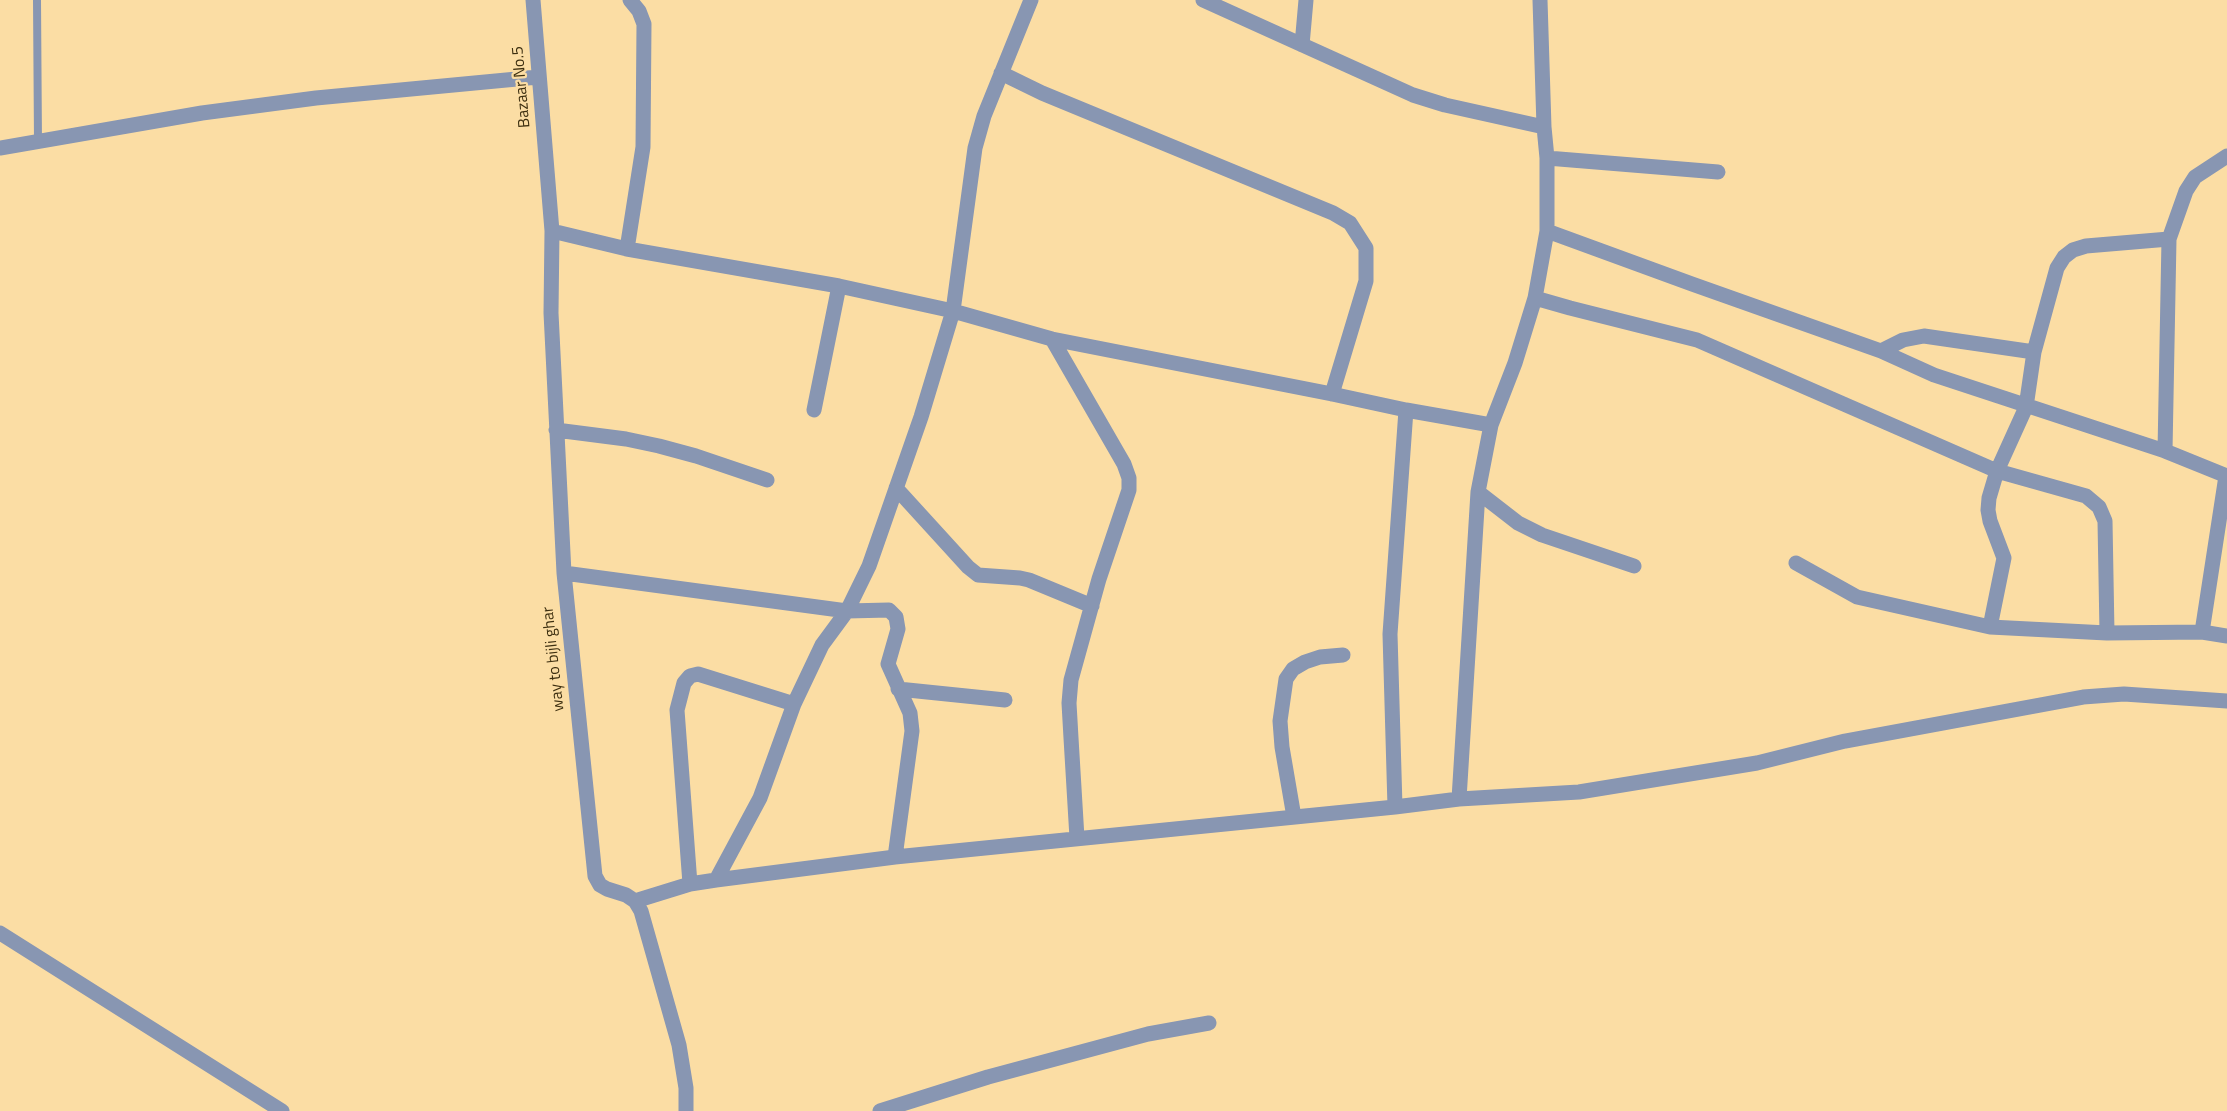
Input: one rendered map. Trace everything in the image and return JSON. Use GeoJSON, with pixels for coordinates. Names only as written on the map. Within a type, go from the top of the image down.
{"type":"FeatureCollection","features":[{"type":"Feature","properties":{"kind":"street","name":"Bazaar No.5"},"geometry":{"type":"LineString","coordinates":[[533,0],[548,171]]}},
{"type":"Feature","properties":{"kind":"street"},"geometry":{"type":"LineString","coordinates":[[627,249],[643,147],[644,24],[639,11],[630,0]]}},
{"type":"Feature","properties":{"kind":"street"},"geometry":{"type":"LineString","coordinates":[[716,880],[760,798],[794,704],[822,645],[847,611],[869,566],[921,417],[953,311],[975,148],[984,116],[1031,0]]}},
{"type":"Feature","properties":{"kind":"street"},"geometry":{"type":"LineString","coordinates":[[1203,0],[1413,95],[1445,105],[1544,127]]}},
{"type":"Feature","properties":{"kind":"street"},"geometry":{"type":"LineString","coordinates":[[1302,45],[1306,0]]}},
{"type":"Feature","properties":{"kind":"street"},"geometry":{"type":"LineString","coordinates":[[1459,799],[1479,492],[1491,425],[1515,363],[1535,298],[1547,231],[1547,158],[1540,0]]}},
{"type":"Feature","properties":{"kind":"street"},"geometry":{"type":"LineString","coordinates":[[1001,73],[1042,93],[1333,213],[1350,223],[1366,248],[1366,281],[1332,394]]}},
{"type":"Feature","properties":{"kind":"street"},"geometry":{"type":"LineString","coordinates":[[0,148],[225,110],[316,98],[538,77]]}},
{"type":"Feature","properties":{"kind":"street"},"geometry":{"type":"LineString","coordinates":[[2165,451],[2169,239],[2186,191],[2195,177],[2227,156]]}},
{"type":"Feature","properties":{"kind":"street"},"geometry":{"type":"LineString","coordinates":[[1547,158],[1719,172]]}},
{"type":"Feature","properties":{"kind":"street","name":"way to bijli ghar"},"geometry":{"type":"LineString","coordinates":[[548,171],[552,231],[551,313],[564,573],[595,876],[600,885],[635,901]]}},
{"type":"Feature","properties":{"kind":"street"},"geometry":{"type":"LineString","coordinates":[[552,231],[627,249],[840,286],[953,311],[1052,339],[1491,425]]}},
{"type":"Feature","properties":{"kind":"street"},"geometry":{"type":"LineString","coordinates":[[1547,231],[1881,351],[1934,375],[2165,451],[2227,476],[2202,632]]}},
{"type":"Feature","properties":{"kind":"street"},"geometry":{"type":"LineString","coordinates":[[1990,627],[2004,558],[1988,510],[1997,471],[2026,407],[2034,352],[2057,268],[2064,257],[2073,250],[2086,246],[2169,239]]}},
{"type":"Feature","properties":{"kind":"street"},"geometry":{"type":"LineString","coordinates":[[814,410],[840,286]]}},
{"type":"Feature","properties":{"kind":"street"},"geometry":{"type":"LineString","coordinates":[[1535,298],[1570,309],[1697,340],[1997,471],[2086,496],[2099,507],[2105,521],[2107,633]]}},
{"type":"Feature","properties":{"kind":"street"},"geometry":{"type":"LineString","coordinates":[[1881,351],[1903,340],[1924,336],[2034,352]]}},
{"type":"Feature","properties":{"kind":"street"},"geometry":{"type":"LineString","coordinates":[[1052,339],[1124,464],[1129,478],[1129,490],[1071,680],[1069,703],[1077,838]]}},
{"type":"Feature","properties":{"kind":"street"},"geometry":{"type":"LineString","coordinates":[[1395,807],[1390,634],[1406,410]]}},
{"type":"Feature","properties":{"kind":"street"},"geometry":{"type":"LineString","coordinates":[[556,430],[626,439],[659,446],[767,480]]}},
{"type":"Feature","properties":{"kind":"street"},"geometry":{"type":"LineString","coordinates":[[896,488],[968,567],[978,574],[1029,580],[1092,606]]}},
{"type":"Feature","properties":{"kind":"street"},"geometry":{"type":"LineString","coordinates":[[1479,492],[1518,523],[1542,536],[1634,566]]}},
{"type":"Feature","properties":{"kind":"street"},"geometry":{"type":"LineString","coordinates":[[1796,562],[1857,597],[1990,627],[2107,633],[2202,632],[2227,636]]}},
{"type":"Feature","properties":{"kind":"street"},"geometry":{"type":"LineString","coordinates":[[564,573],[847,611],[888,610],[896,617],[898,629],[888,664],[910,713],[912,731],[895,857]]}},
{"type":"Feature","properties":{"kind":"street"},"geometry":{"type":"LineString","coordinates":[[1294,817],[1280,721],[1286,679],[1293,669],[1305,662],[1320,657],[1343,655]]}},
{"type":"Feature","properties":{"kind":"street"},"geometry":{"type":"LineString","coordinates":[[690,884],[677,710],[684,683],[690,676],[698,674],[794,704]]}},
{"type":"Feature","properties":{"kind":"street"},"geometry":{"type":"LineString","coordinates":[[898,689],[1005,700]]}},
{"type":"Feature","properties":{"kind":"street"},"geometry":{"type":"LineString","coordinates":[[686,1111],[687,1088],[679,1045],[641,911],[635,901],[690,884],[895,857],[1077,838],[1459,799],[1579,792],[1757,763],[1845,741],[2083,697],[2124,694],[2227,701]]}},
{"type":"Feature","properties":{"kind":"street"},"geometry":{"type":"LineString","coordinates":[[0,933],[282,1111]]}},
{"type":"Feature","properties":{"kind":"street"},"geometry":{"type":"LineString","coordinates":[[880,1111],[1011,1071],[1148,1034],[1209,1023]]}},
{"type":"Feature","properties":{"kind":"lane"},"geometry":{"type":"LineString","coordinates":[[37,0],[38,142]]}}]}
